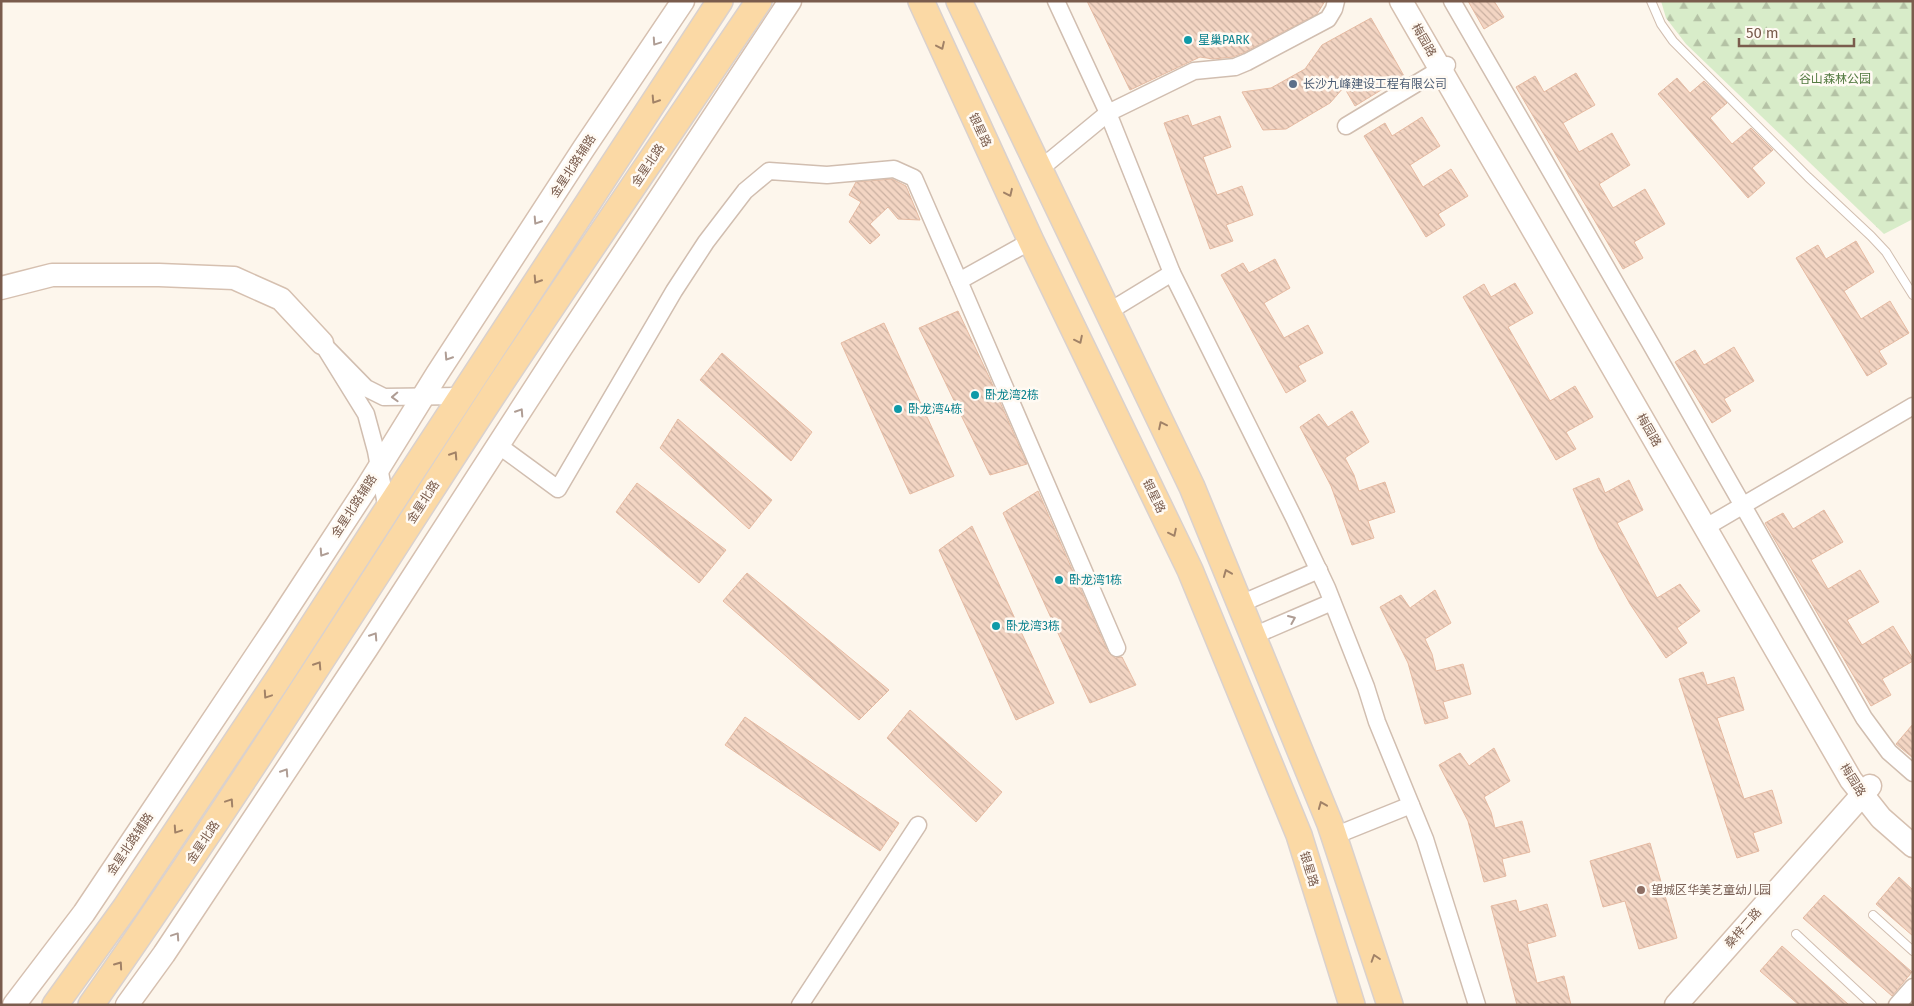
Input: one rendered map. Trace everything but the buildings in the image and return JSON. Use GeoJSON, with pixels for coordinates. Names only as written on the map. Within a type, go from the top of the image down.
{"type":"FeatureCollection","features":[{"type":"Feature","properties":{"kind":"main road","name":"金星北路辅路"},"geometry":{"type":"LineString","coordinates":[[14,1005],[84,913],[270,635],[584,148],[683,1]]}},
{"type":"Feature","properties":{"kind":"main road"},"geometry":{"type":"LineString","coordinates":[[55,1005],[125,908],[264,700],[720,1]]}},
{"type":"Feature","properties":{"kind":"main road","name":"金星北路"},"geometry":{"type":"LineString","coordinates":[[91,1005],[223,812],[494,394],[759,1]]}},
{"type":"Feature","properties":{"kind":"main road"},"geometry":{"type":"LineString","coordinates":[[127,1005],[190,914],[790,1]]}},
{"type":"Feature","properties":{"kind":"main road","name":"银星路"},"geometry":{"type":"LineString","coordinates":[[921,1],[1031,241],[1190,570],[1299,835],[1352,1005]]}},
{"type":"Feature","properties":{"kind":"main road"},"geometry":{"type":"LineString","coordinates":[[959,1],[1192,487],[1334,836],[1390,1005]]}},
{"type":"Feature","properties":{"kind":"main road","name":"梅园路"},"geometry":{"type":"LineString","coordinates":[[1401,1],[1444,67]]}},
{"type":"Feature","properties":{"kind":"main road","name":"梅园路"},"geometry":{"type":"LineString","coordinates":[[1410,1],[1444,67],[1709,526],[1870,795],[1881,818],[1913,846]]}},
{"type":"Feature","properties":{"kind":"main road"},"geometry":{"type":"LineString","coordinates":[[1,288],[52,275],[159,275],[234,278],[281,299],[322,343]]}},
{"type":"Feature","properties":{"kind":"main road","name":"梅园路"},"geometry":{"type":"LineString","coordinates":[[1870,795],[1913,828]]}},
{"type":"Feature","properties":{"kind":"main road","name":"桑梓二路"},"geometry":{"type":"LineString","coordinates":[[1676,1005],[1870,795]]}},
{"type":"Feature","properties":{"kind":"main road","name":"桑梓二路"},"geometry":{"type":"LineString","coordinates":[[1696,1005],[1870,795]]}},
{"type":"Feature","properties":{"kind":"street"},"geometry":{"type":"LineString","coordinates":[[1056,1],[1108,113],[1172,273],[1319,570],[1366,687],[1377,722],[1425,839],[1476,1005]]}},
{"type":"Feature","properties":{"kind":"street"},"geometry":{"type":"LineString","coordinates":[[1040,169],[1108,113],[1194,71],[1235,67],[1248,62],[1328,19],[1336,1]]}},
{"type":"Feature","properties":{"kind":"street"},"geometry":{"type":"LineString","coordinates":[[1452,1],[1644,332],[1864,718],[1889,752],[1913,773]]}},
{"type":"Feature","properties":{"kind":"street"},"geometry":{"type":"LineString","coordinates":[[1346,126],[1444,67]]}},
{"type":"Feature","properties":{"kind":"street"},"geometry":{"type":"LineString","coordinates":[[498,446],[558,489],[674,291],[706,242],[745,191],[769,171],[827,175],[894,169],[914,178],[1117,648]]}},
{"type":"Feature","properties":{"kind":"street"},"geometry":{"type":"LineString","coordinates":[[959,281],[1031,241]]}},
{"type":"Feature","properties":{"kind":"street"},"geometry":{"type":"LineString","coordinates":[[1108,312],[1172,273]]}},
{"type":"Feature","properties":{"kind":"street"},"geometry":{"type":"LineString","coordinates":[[322,343],[366,388],[384,397],[461,396]]}},
{"type":"Feature","properties":{"kind":"street"},"geometry":{"type":"LineString","coordinates":[[322,343],[366,414],[387,510]]}},
{"type":"Feature","properties":{"kind":"street"},"geometry":{"type":"LineString","coordinates":[[1709,526],[1913,406]]}},
{"type":"Feature","properties":{"kind":"street"},"geometry":{"type":"LineString","coordinates":[[1240,604],[1319,570]]}},
{"type":"Feature","properties":{"kind":"street"},"geometry":{"type":"LineString","coordinates":[[1253,636],[1332,602]]}},
{"type":"Feature","properties":{"kind":"street"},"geometry":{"type":"LineString","coordinates":[[1334,836],[1412,805]]}},
{"type":"Feature","properties":{"kind":"street"},"geometry":{"type":"LineString","coordinates":[[800,1005],[918,825]]}},
{"type":"Feature","properties":{"kind":"street"},"geometry":{"type":"LineString","coordinates":[[1897,1005],[1913,987]]}},
{"type":"Feature","properties":{"kind":"lane"},"geometry":{"type":"LineString","coordinates":[[1651,1],[1660,24],[1674,41],[1808,177],[1886,252],[1913,295]]}},
{"type":"Feature","properties":{"kind":"lane"},"geometry":{"type":"LineString","coordinates":[[1873,915],[1913,951]]}},
{"type":"Feature","properties":{"kind":"lane"},"geometry":{"type":"LineString","coordinates":[[1796,934],[1872,1005]]}},
{"type":"Feature","properties":{"kind":"green space","name":"谷山森林公园"},"geometry":{"type":"Polygon","coordinates":[[[1661,1],[1913,1],[1913,219],[1884,234],[1686,44],[1666,18],[1661,1]]]}},
{"type":"Feature","properties":{"kind":"place","name":"星巢PARK"},"geometry":{"type":"Point","coordinates":[1188,40]}},
{"type":"Feature","properties":{"kind":"place","name":"长沙九峰建设工程有限公司"},"geometry":{"type":"Point","coordinates":[1293,84]}},
{"type":"Feature","properties":{"kind":"place","name":"卧龙湾2栋"},"geometry":{"type":"Point","coordinates":[975,395]}},
{"type":"Feature","properties":{"kind":"place","name":"卧龙湾4栋"},"geometry":{"type":"Point","coordinates":[898,409]}},
{"type":"Feature","properties":{"kind":"place","name":"卧龙湾1栋"},"geometry":{"type":"Point","coordinates":[1059,580]}},
{"type":"Feature","properties":{"kind":"place","name":"卧龙湾3栋"},"geometry":{"type":"Point","coordinates":[996,626]}},
{"type":"Feature","properties":{"kind":"place","name":"望城区华美艺童幼儿园"},"geometry":{"type":"Point","coordinates":[1641,890]}}]}
